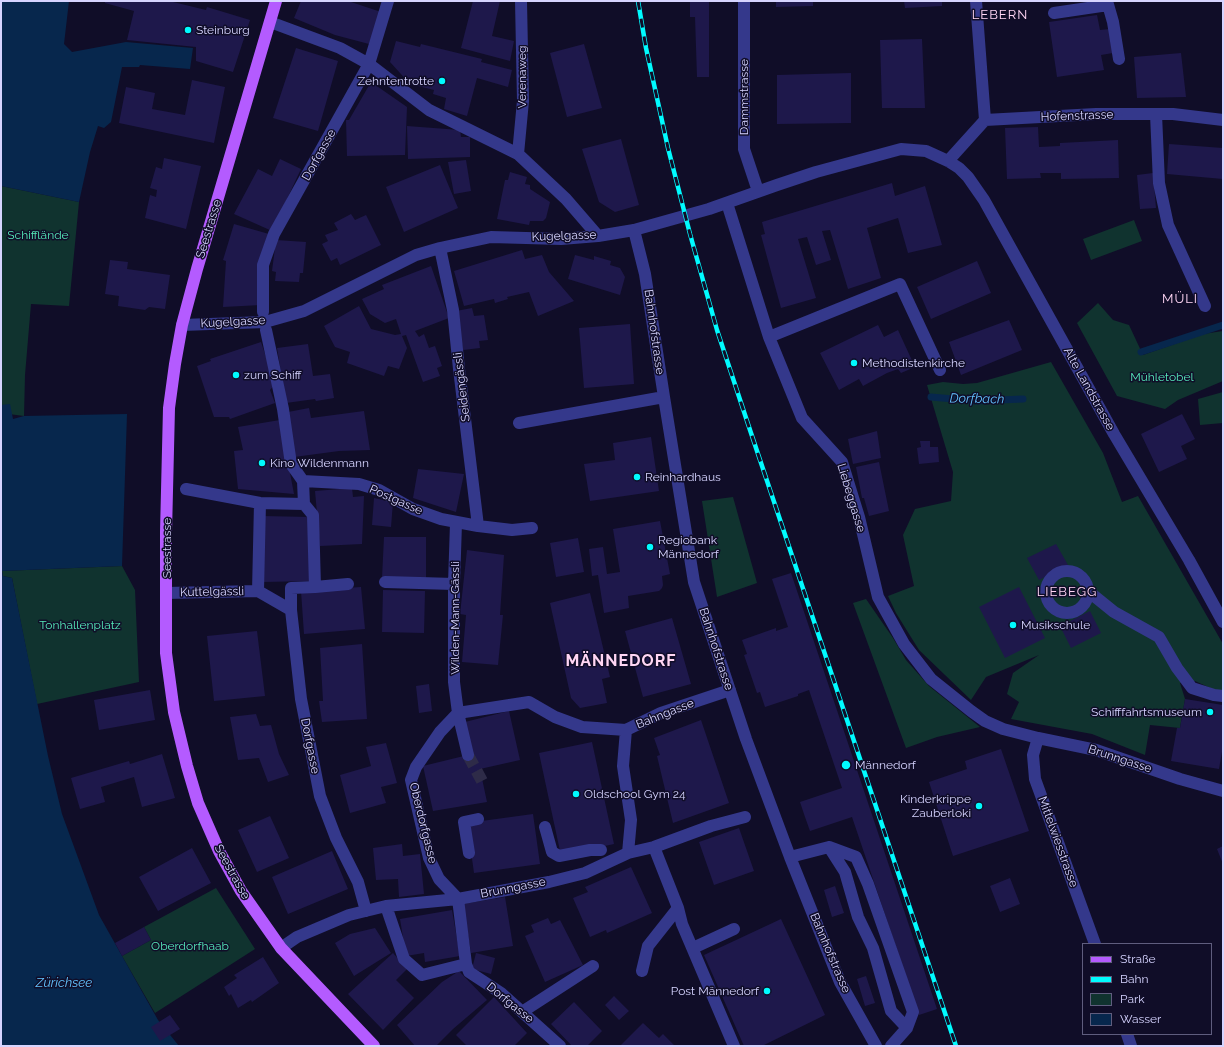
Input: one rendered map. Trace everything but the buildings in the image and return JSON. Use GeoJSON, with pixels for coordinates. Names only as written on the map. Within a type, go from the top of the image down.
{"type":"FeatureCollection","features":[{"type":"Feature","properties":{"kind":"main road","name":"Seestrasse"},"geometry":{"type":"LineString","coordinates":[[276,1],[197,269],[182,325],[174,370],[169,408],[166,652],[174,712],[182,746],[196,796],[219,851],[241,891],[281,948],[374,1046]]}},
{"type":"Feature","properties":{"kind":"street","name":"Dorfgasse"},"geometry":{"type":"LineString","coordinates":[[262,312],[263,265],[274,234],[369,64],[388,1]]}},
{"type":"Feature","properties":{"kind":"street","name":"Verenaweg"},"geometry":{"type":"LineString","coordinates":[[518,154],[524,101],[521,1]]}},
{"type":"Feature","properties":{"kind":"street","name":"Dammstrasse"},"geometry":{"type":"LineString","coordinates":[[744,1],[744,150],[758,191]]}},
{"type":"Feature","properties":{"kind":"street"},"geometry":{"type":"LineString","coordinates":[[948,161],[985,120],[976,1]]}},
{"type":"Feature","properties":{"kind":"street"},"geometry":{"type":"LineString","coordinates":[[1054,13],[1108,3],[1113,22],[1119,59]]}},
{"type":"Feature","properties":{"kind":"street"},"geometry":{"type":"LineString","coordinates":[[270,22],[340,48],[369,64],[429,110],[518,154],[566,199],[598,236]]}},
{"type":"Feature","properties":{"kind":"street","name":"Hofenstrasse"},"geometry":{"type":"LineString","coordinates":[[985,120],[1096,114],[1174,114],[1223,120]]}},
{"type":"Feature","properties":{"kind":"street"},"geometry":{"type":"LineString","coordinates":[[1156,114],[1159,183],[1168,225],[1205,306]]}},
{"type":"Feature","properties":{"kind":"street","name":"Kugelgasse"},"geometry":{"type":"LineString","coordinates":[[182,325],[264,322],[304,311],[416,255],[440,248],[491,237],[561,239],[598,236],[634,230],[709,209],[816,172],[901,148],[926,151],[948,161]]}},
{"type":"Feature","properties":{"kind":"street","name":"Alte Landstrasse"},"geometry":{"type":"LineString","coordinates":[[948,161],[959,168],[968,177],[984,200],[1114,434],[1189,560],[1223,622]]}},
{"type":"Feature","properties":{"kind":"street","name":"Liebeggasse"},"geometry":{"type":"LineString","coordinates":[[727,203],[770,337],[802,418],[842,462],[858,517],[878,597],[904,644],[931,679],[971,712],[985,721],[1003,730],[1015,732]]}},
{"type":"Feature","properties":{"kind":"street","name":"Bahnhofstrasse"},"geometry":{"type":"LineString","coordinates":[[634,230],[645,274],[694,582],[746,739],[790,857],[840,982],[876,1046]]}},
{"type":"Feature","properties":{"kind":"street","name":"Seidengässli"},"geometry":{"type":"LineString","coordinates":[[440,248],[453,310],[478,526]]}},
{"type":"Feature","properties":{"kind":"street"},"geometry":{"type":"LineString","coordinates":[[770,337],[900,284],[940,370]]}},
{"type":"Feature","properties":{"kind":"street"},"geometry":{"type":"LineString","coordinates":[[266,330],[283,409],[291,464],[304,481],[304,504],[313,515],[315,587],[348,584]]}},
{"type":"Feature","properties":{"kind":"street"},"geometry":{"type":"LineString","coordinates":[[519,423],[664,397]]}},
{"type":"Feature","properties":{"kind":"street","name":"Postgasse"},"geometry":{"type":"LineString","coordinates":[[304,481],[359,484],[379,490],[413,509],[456,523],[512,530],[532,528]]}},
{"type":"Feature","properties":{"kind":"street"},"geometry":{"type":"LineString","coordinates":[[186,489],[260,502],[304,504]]}},
{"type":"Feature","properties":{"kind":"street"},"geometry":{"type":"LineString","coordinates":[[260,502],[258,591],[291,610]]}},
{"type":"Feature","properties":{"kind":"street","name":"Wilden-Mann-Gässli"},"geometry":{"type":"LineString","coordinates":[[456,523],[454,584],[454,682],[458,713],[468,755]]}},
{"type":"Feature","properties":{"kind":"street"},"geometry":{"type":"LineString","coordinates":[[385,582],[454,584]]}},
{"type":"Feature","properties":{"kind":"street","name":"Dorfgasse"},"geometry":{"type":"LineString","coordinates":[[315,587],[291,588],[291,610],[301,699],[320,796],[336,838],[358,882],[366,911]]}},
{"type":"Feature","properties":{"kind":"street","name":"Kuttelgässli"},"geometry":{"type":"LineString","coordinates":[[166,593],[258,591]]}},
{"type":"Feature","properties":{"kind":"street"},"geometry":{"type":"LineString","coordinates":[[1088,591],[1114,612],[1159,638],[1177,668],[1192,688],[1214,695],[1223,696]]}},
{"type":"Feature","properties":{"kind":"street","name":"Bahngasse"},"geometry":{"type":"LineString","coordinates":[[628,853],[631,820],[623,766],[626,730],[661,713],[730,690]]}},
{"type":"Feature","properties":{"kind":"street"},"geometry":{"type":"LineString","coordinates":[[458,713],[529,702],[555,717],[582,727],[626,730]]}},
{"type":"Feature","properties":{"kind":"street","name":"Oberdorfgasse"},"geometry":{"type":"LineString","coordinates":[[458,713],[440,732],[416,767],[411,780],[429,858],[439,879],[458,898]]}},
{"type":"Feature","properties":{"kind":"street","name":"Brunngasse"},"geometry":{"type":"LineString","coordinates":[[1015,732],[1096,750],[1180,779],[1223,791]]}},
{"type":"Feature","properties":{"kind":"street","name":"Mittelwiesstrasse"},"geometry":{"type":"LineString","coordinates":[[1038,738],[1033,755],[1035,779],[1095,943]]}},
{"type":"Feature","properties":{"kind":"street","name":"Brunngasse"},"geometry":{"type":"LineString","coordinates":[[281,948],[297,937],[349,915],[386,906],[458,898],[549,882],[585,873],[628,853],[654,848],[711,826],[745,817]]}},
{"type":"Feature","properties":{"kind":"street"},"geometry":{"type":"LineString","coordinates":[[469,853],[464,822],[478,819]]}},
{"type":"Feature","properties":{"kind":"street"},"geometry":{"type":"LineString","coordinates":[[545,827],[552,852],[559,856],[590,850],[601,850]]}},
{"type":"Feature","properties":{"kind":"street"},"geometry":{"type":"LineString","coordinates":[[790,857],[829,847],[856,857],[868,884],[913,1012],[907,1028],[891,1046]]}},
{"type":"Feature","properties":{"kind":"street"},"geometry":{"type":"LineString","coordinates":[[829,847],[845,872],[858,917],[873,948],[891,1011],[907,1028]]}},
{"type":"Feature","properties":{"kind":"street"},"geometry":{"type":"LineString","coordinates":[[654,848],[678,908],[682,924],[734,1046]]}},
{"type":"Feature","properties":{"kind":"street"},"geometry":{"type":"LineString","coordinates":[[386,906],[404,959],[422,975],[466,964],[458,898]]}},
{"type":"Feature","properties":{"kind":"street"},"geometry":{"type":"LineString","coordinates":[[642,971],[648,946],[678,908]]}},
{"type":"Feature","properties":{"kind":"street"},"geometry":{"type":"LineString","coordinates":[[692,948],[734,928]]}},
{"type":"Feature","properties":{"kind":"street","name":"Dorfgasse"},"geometry":{"type":"LineString","coordinates":[[466,964],[469,972],[501,993],[560,1046]]}},
{"type":"Feature","properties":{"kind":"street"},"geometry":{"type":"LineString","coordinates":[[522,1012],[593,966]]}},
{"type":"Feature","properties":{"kind":"street"},"geometry":{"type":"LineString","coordinates":[[1127,1035],[1131,1046]]}},
{"type":"Feature","properties":{"kind":"green space","name":"Schifflände"},"geometry":{"type":"Polygon","coordinates":[[[1,186],[79,202],[69,306],[31,304],[25,375],[24,416],[1,413],[1,186]]]}},
{"type":"Feature","properties":{"kind":"green space"},"geometry":{"type":"Polygon","coordinates":[[[1134,220],[1142,241],[1091,260],[1083,239],[1134,220]]]}},
{"type":"Feature","properties":{"kind":"green space","name":"Mühletobel"},"geometry":{"type":"Polygon","coordinates":[[[1098,303],[1113,320],[1129,325],[1143,355],[1203,334],[1223,331],[1223,381],[1178,400],[1165,409],[1117,396],[1077,323],[1098,303]]]}},
{"type":"Feature","properties":{"kind":"green space"},"geometry":{"type":"Polygon","coordinates":[[[1051,362],[1103,453],[1122,502],[1138,496],[1223,644],[1223,691],[1217,691],[1195,681],[1180,683],[1185,699],[1180,728],[1150,725],[1145,755],[1092,734],[1011,719],[1019,702],[1007,694],[1013,673],[1039,655],[986,677],[971,700],[919,650],[896,613],[888,596],[914,586],[903,535],[915,509],[951,501],[953,472],[927,385],[943,382],[963,384],[977,383],[1051,362]]]}},
{"type":"Feature","properties":{"kind":"green space"},"geometry":{"type":"Polygon","coordinates":[[[1223,392],[1223,423],[1200,425],[1198,399],[1223,392]]]}},
{"type":"Feature","properties":{"kind":"green space"},"geometry":{"type":"Polygon","coordinates":[[[733,497],[757,583],[717,597],[702,501],[733,497]]]}},
{"type":"Feature","properties":{"kind":"green space","name":"Tonhallenplatz"},"geometry":{"type":"Polygon","coordinates":[[[122,566],[135,590],[139,682],[37,704],[12,578],[3,576],[2,571],[122,566]]]}},
{"type":"Feature","properties":{"kind":"green space"},"geometry":{"type":"Polygon","coordinates":[[[866,599],[906,660],[929,686],[980,727],[937,737],[906,748],[853,603],[866,599]]]}},
{"type":"Feature","properties":{"kind":"green space","name":"Oberdorfhaab"},"geometry":{"type":"Polygon","coordinates":[[[216,888],[255,949],[155,1013],[122,956],[151,940],[144,927],[216,888]]]}},
{"type":"Feature","properties":{"kind":"water"},"geometry":{"type":"Polygon","coordinates":[[[1,1],[69,1],[64,44],[72,52],[126,42],[193,48],[190,69],[140,65],[139,67],[122,67],[111,122],[104,128],[98,126],[90,152],[79,202],[1,186],[1,1]]]}},
{"type":"Feature","properties":{"kind":"water","name":"Zürichsee"},"geometry":{"type":"Polygon","coordinates":[[[10,404],[13,419],[24,416],[127,414],[122,566],[2,571],[3,576],[12,578],[48,756],[62,814],[99,915],[158,1020],[179,1046],[1,1046],[1,405],[10,404]]]}},
{"type":"Feature","properties":{"kind":"waterway"},"geometry":{"type":"LineString","coordinates":[[1141,352],[1223,325]]}},
{"type":"Feature","properties":{"kind":"waterway","name":"Dorfbach"},"geometry":{"type":"LineString","coordinates":[[931,397],[976,401],[1023,399]]}},
{"type":"Feature","properties":{"kind":"tunnel"},"geometry":{"type":"LineString","coordinates":[[468,755],[482,781]]}},
{"type":"Feature","properties":{"kind":"railway"},"geometry":{"type":"LineString","coordinates":[[638,1],[646,48],[668,148],[717,330],[956,1046]]}},
{"type":"Feature","properties":{"kind":"place","name":"Steinburg"},"geometry":{"type":"Point","coordinates":[188,30]}},
{"type":"Feature","properties":{"kind":"place","name":"Zehntentrotte"},"geometry":{"type":"Point","coordinates":[442,81]}},
{"type":"Feature","properties":{"kind":"place","name":"Methodistenkirche"},"geometry":{"type":"Point","coordinates":[854,363]}},
{"type":"Feature","properties":{"kind":"place","name":"zum Schiff"},"geometry":{"type":"Point","coordinates":[236,375]}},
{"type":"Feature","properties":{"kind":"place","name":"Kino Wildenmann"},"geometry":{"type":"Point","coordinates":[262,463]}},
{"type":"Feature","properties":{"kind":"place","name":"Reinhardhaus"},"geometry":{"type":"Point","coordinates":[637,477]}},
{"type":"Feature","properties":{"kind":"place","name":"Regiobank Männedorf"},"geometry":{"type":"Point","coordinates":[650,547]}},
{"type":"Feature","properties":{"kind":"place","name":"Musikschule"},"geometry":{"type":"Point","coordinates":[1013,625]}},
{"type":"Feature","properties":{"kind":"place","name":"Schifffahrtsmuseum"},"geometry":{"type":"Point","coordinates":[1210,712]}},
{"type":"Feature","properties":{"kind":"place","name":"Männedorf"},"geometry":{"type":"Point","coordinates":[846,765]}},
{"type":"Feature","properties":{"kind":"place","name":"Oldschool Gym 24"},"geometry":{"type":"Point","coordinates":[576,794]}},
{"type":"Feature","properties":{"kind":"place","name":"Kinderkrippe Zauberloki"},"geometry":{"type":"Point","coordinates":[979,806]}},
{"type":"Feature","properties":{"kind":"place","name":"Post Männedorf"},"geometry":{"type":"Point","coordinates":[767,991]}},
{"type":"Feature","properties":{"kind":"district","name":"LEBERN"},"geometry":{"type":"Point","coordinates":[1000,15]}},
{"type":"Feature","properties":{"kind":"district","name":"MÜLI"},"geometry":{"type":"Point","coordinates":[1180,299]}},
{"type":"Feature","properties":{"kind":"district","name":"LIEBEGG"},"geometry":{"type":"Point","coordinates":[1067,592]}},
{"type":"Feature","properties":{"kind":"district","name":"MÄNNEDORF"},"geometry":{"type":"Point","coordinates":[621,661]}}]}
